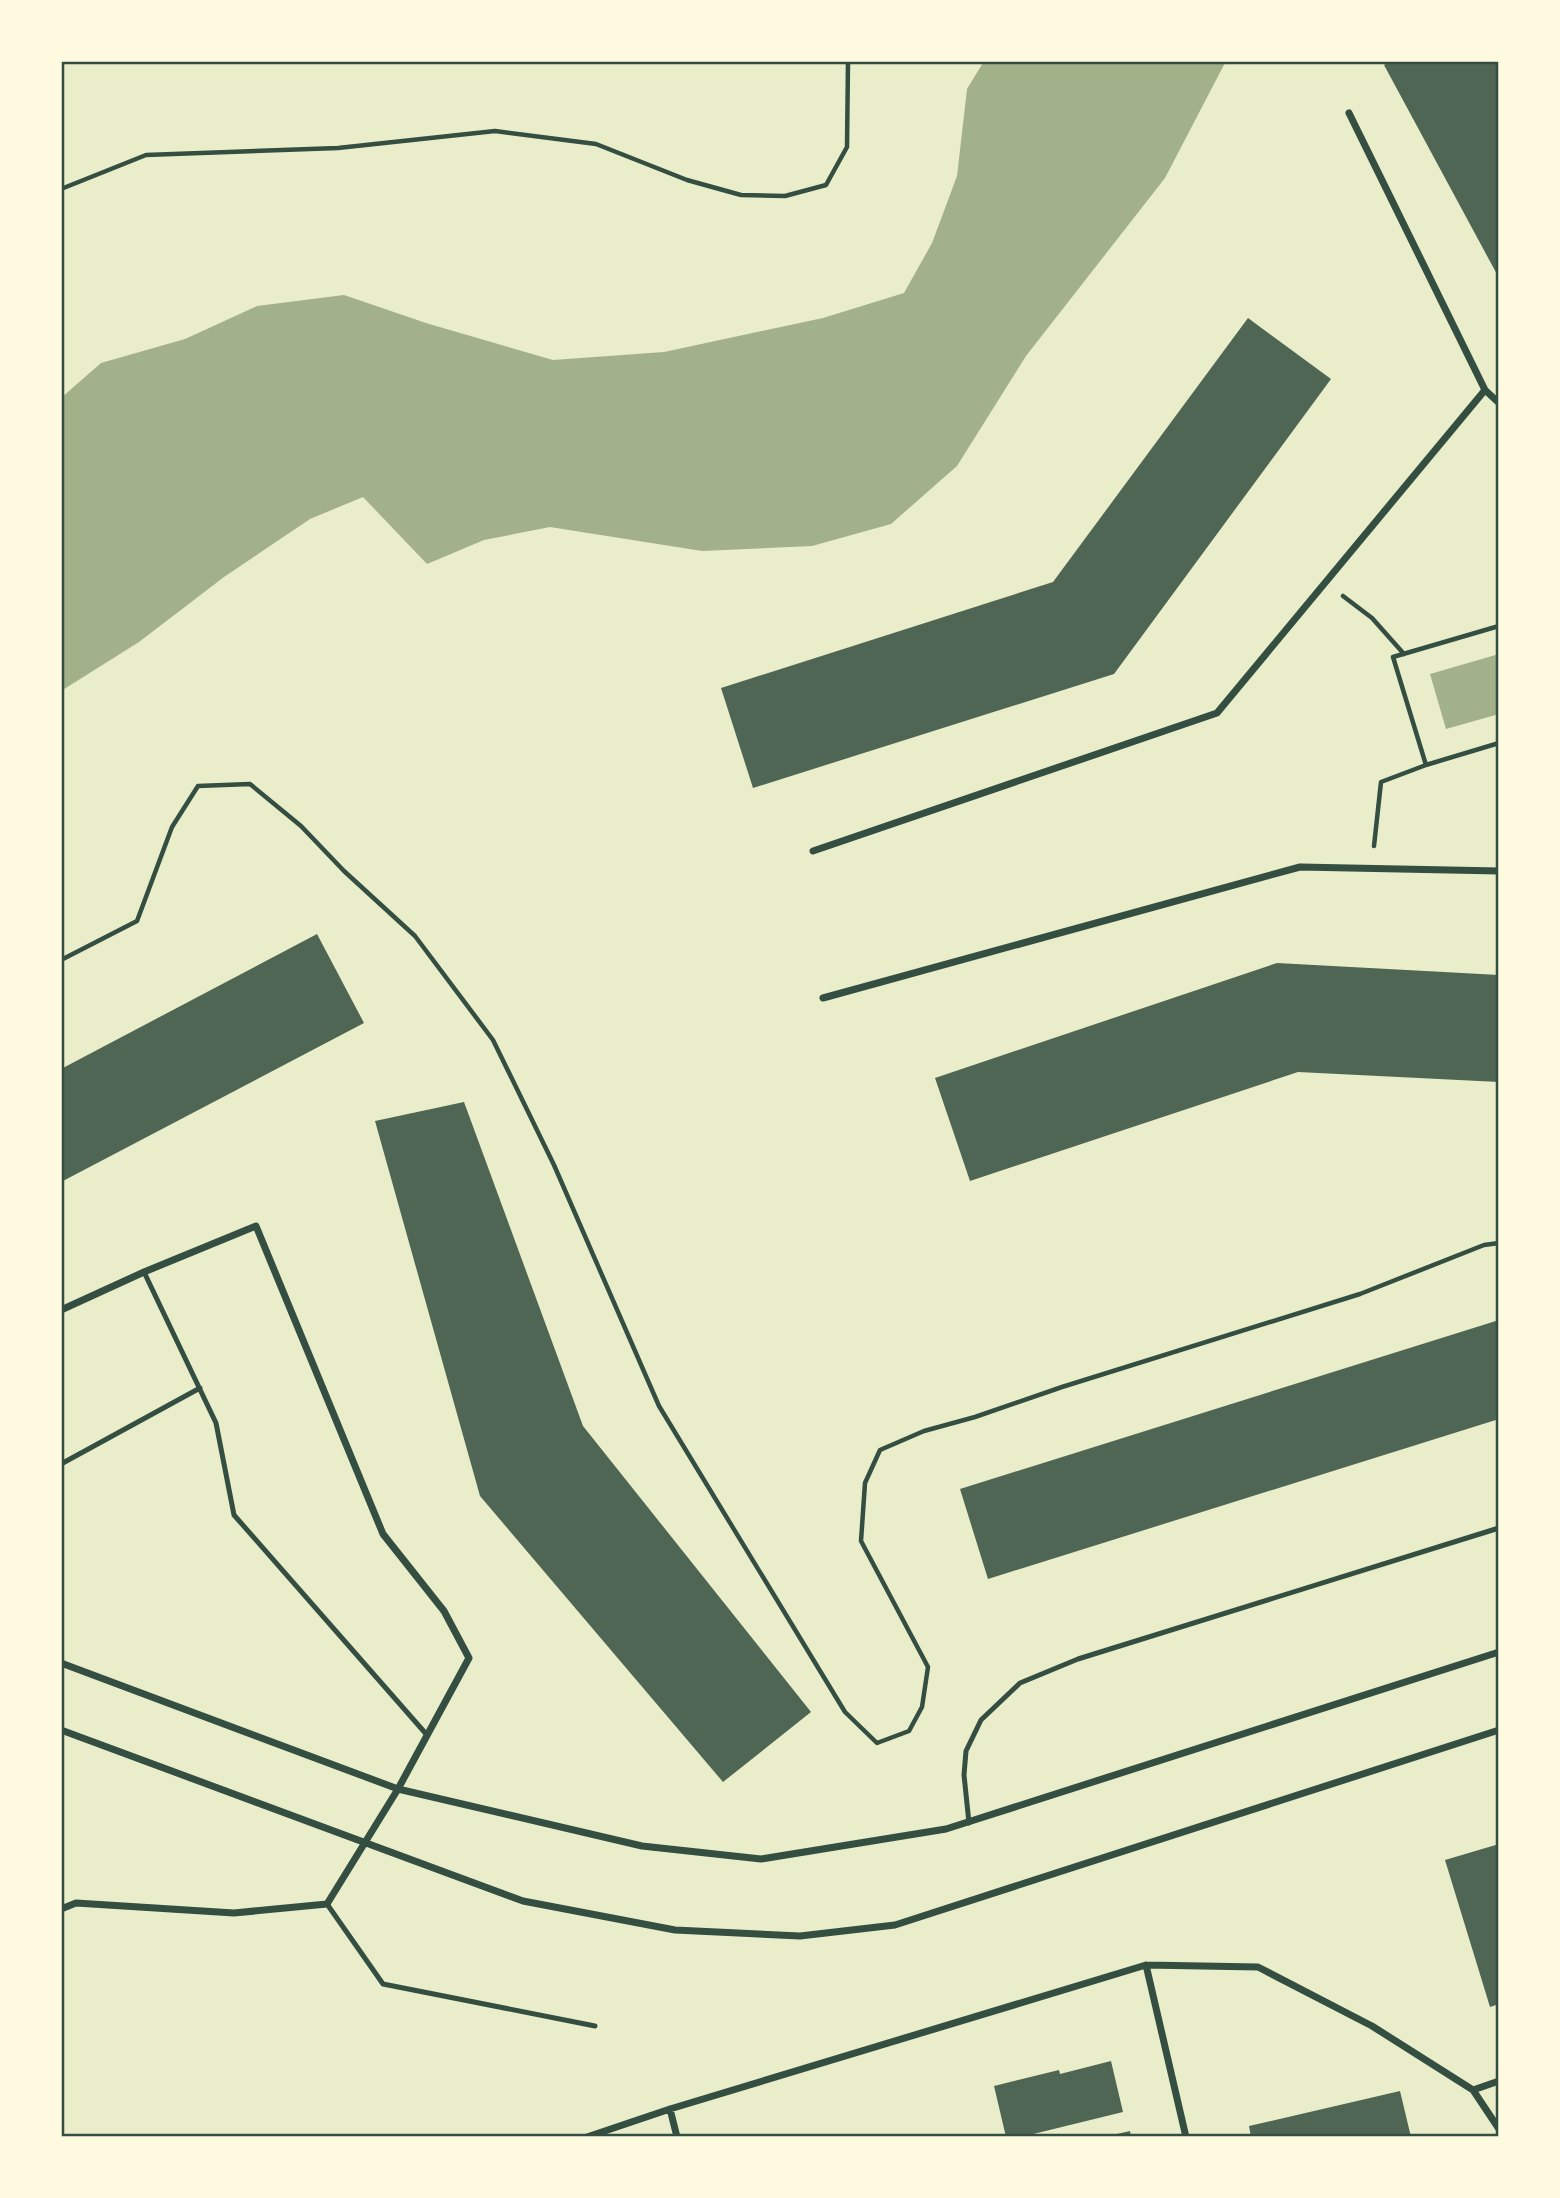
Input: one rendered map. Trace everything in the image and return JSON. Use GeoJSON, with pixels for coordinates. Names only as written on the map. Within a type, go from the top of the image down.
{"type":"FeatureCollection","features":[{"type":"Feature","properties":{"kind":"street"},"geometry":{"type":"LineString","coordinates":[[1349,113],[1485,390],[1499,403]]}},
{"type":"Feature","properties":{"kind":"street"},"geometry":{"type":"LineString","coordinates":[[813,851],[1216,713],[1485,390]]}},
{"type":"Feature","properties":{"kind":"street"},"geometry":{"type":"LineString","coordinates":[[822,998],[1300,867],[1499,871]]}},
{"type":"Feature","properties":{"kind":"street"},"geometry":{"type":"LineString","coordinates":[[61,1310],[256,1226],[383,1534],[444,1611],[470,1658],[398,1789],[327,1904],[234,1913],[76,1903],[61,1909]]}},
{"type":"Feature","properties":{"kind":"street"},"geometry":{"type":"LineString","coordinates":[[61,1663],[398,1789],[642,1846],[761,1859],[969,1823],[1499,1652]]}},
{"type":"Feature","properties":{"kind":"street"},"geometry":{"type":"LineString","coordinates":[[61,1730],[523,1901],[675,1930],[800,1936],[895,1925],[1499,1730]]}},
{"type":"Feature","properties":{"kind":"street"},"geometry":{"type":"LineString","coordinates":[[1146,1965],[1186,2137]]}},
{"type":"Feature","properties":{"kind":"street"},"geometry":{"type":"LineString","coordinates":[[587,2137],[670,2109],[1146,1965],[1258,1967],[1372,2026],[1473,2090],[1499,2129]]}},
{"type":"Feature","properties":{"kind":"street"},"geometry":{"type":"LineString","coordinates":[[1473,2090],[1499,2081]]}},
{"type":"Feature","properties":{"kind":"street"},"geometry":{"type":"LineString","coordinates":[[670,2109],[677,2137]]}},
{"type":"Feature","properties":{"kind":"lane"},"geometry":{"type":"LineString","coordinates":[[144,1272],[216,1423],[234,1515],[427,1735]]}},
{"type":"Feature","properties":{"kind":"lane"},"geometry":{"type":"LineString","coordinates":[[61,1464],[200,1388]]}},
{"type":"Feature","properties":{"kind":"lane"},"geometry":{"type":"LineString","coordinates":[[969,1823],[964,1775],[966,1751],[981,1720],[1020,1683],[1078,1659],[1499,1528]]}},
{"type":"Feature","properties":{"kind":"lane"},"geometry":{"type":"LineString","coordinates":[[327,1904],[383,1984],[595,2026]]}},
{"type":"Feature","properties":{"kind":"path"},"geometry":{"type":"LineString","coordinates":[[61,189],[146,155],[338,148],[495,131],[596,144],[687,180],[741,195],[785,196],[826,185],[847,147],[848,61]]}},
{"type":"Feature","properties":{"kind":"path"},"geometry":{"type":"LineString","coordinates":[[1325,583],[1372,618],[1404,654]]}},
{"type":"Feature","properties":{"kind":"path"},"geometry":{"type":"LineString","coordinates":[[1426,765],[1393,657],[1499,626]]}},
{"type":"Feature","properties":{"kind":"path"},"geometry":{"type":"LineString","coordinates":[[1372,868],[1381,782],[1499,743]]}},
{"type":"Feature","properties":{"kind":"path"},"geometry":{"type":"LineString","coordinates":[[61,960],[137,921],[172,827],[198,786],[250,784],[301,826],[344,871],[415,936],[494,1040],[554,1165],[659,1406],[845,1712],[877,1743],[909,1731],[922,1707],[928,1667],[861,1541],[866,1483],[880,1450],[924,1431],[975,1418],[1062,1387],[1360,1294],[1484,1245],[1499,1243]]}},
{"type":"Feature","properties":{"kind":"shaded area"},"geometry":{"type":"Polygon","coordinates":[[[984,61],[1226,61],[1165,178],[1026,356],[957,466],[891,524],[812,546],[702,551],[550,527],[484,540],[427,564],[363,497],[310,519],[224,577],[139,642],[61,691],[61,398],[101,363],[185,339],[257,306],[344,295],[426,323],[553,360],[664,352],[823,318],[904,293],[932,243],[957,176],[967,89],[984,61]]]}},
{"type":"Feature","properties":{"kind":"shaded area"},"geometry":{"type":"Polygon","coordinates":[[[1499,654],[1499,714],[1446,729],[1430,674],[1499,654]]]}},
{"type":"Feature","properties":{"kind":"building"},"geometry":{"type":"Polygon","coordinates":[[[1390,61],[1499,61],[1499,278],[1384,65],[1390,61]]]}},
{"type":"Feature","properties":{"kind":"building"},"geometry":{"type":"Polygon","coordinates":[[[1248,318],[1331,379],[1114,674],[753,788],[721,688],[1053,582],[1248,318]]]}},
{"type":"Feature","properties":{"kind":"building"},"geometry":{"type":"Polygon","coordinates":[[[317,934],[364,1023],[61,1182],[61,1069],[317,934]]]}},
{"type":"Feature","properties":{"kind":"building"},"geometry":{"type":"Polygon","coordinates":[[[1277,963],[1499,975],[1499,1082],[1298,1072],[970,1181],[935,1078],[1277,963]]]}},
{"type":"Feature","properties":{"kind":"building"},"geometry":{"type":"Polygon","coordinates":[[[464,1102],[583,1426],[811,1712],[723,1782],[480,1496],[375,1121],[464,1102]]]}},
{"type":"Feature","properties":{"kind":"building"},"geometry":{"type":"Polygon","coordinates":[[[1499,1320],[1499,1419],[988,1579],[960,1489],[1499,1320]]]}},
{"type":"Feature","properties":{"kind":"building"},"geometry":{"type":"Polygon","coordinates":[[[1499,1844],[1499,2004],[1490,2007],[1445,1860],[1499,1844]]]}},
{"type":"Feature","properties":{"kind":"building"},"geometry":{"type":"Polygon","coordinates":[[[1111,2061],[1123,2112],[1021,2137],[1006,2137],[994,2086],[1111,2061]]]}},
{"type":"Feature","properties":{"kind":"building"},"geometry":{"type":"Polygon","coordinates":[[[1400,2091],[1411,2137],[1251,2137],[1249,2126],[1400,2091]]]}},
{"type":"Feature","properties":{"kind":"building"},"geometry":{"type":"Polygon","coordinates":[[[1130,2131],[1131,2137],[1108,2137],[1108,2136],[1130,2131]]]}}]}
